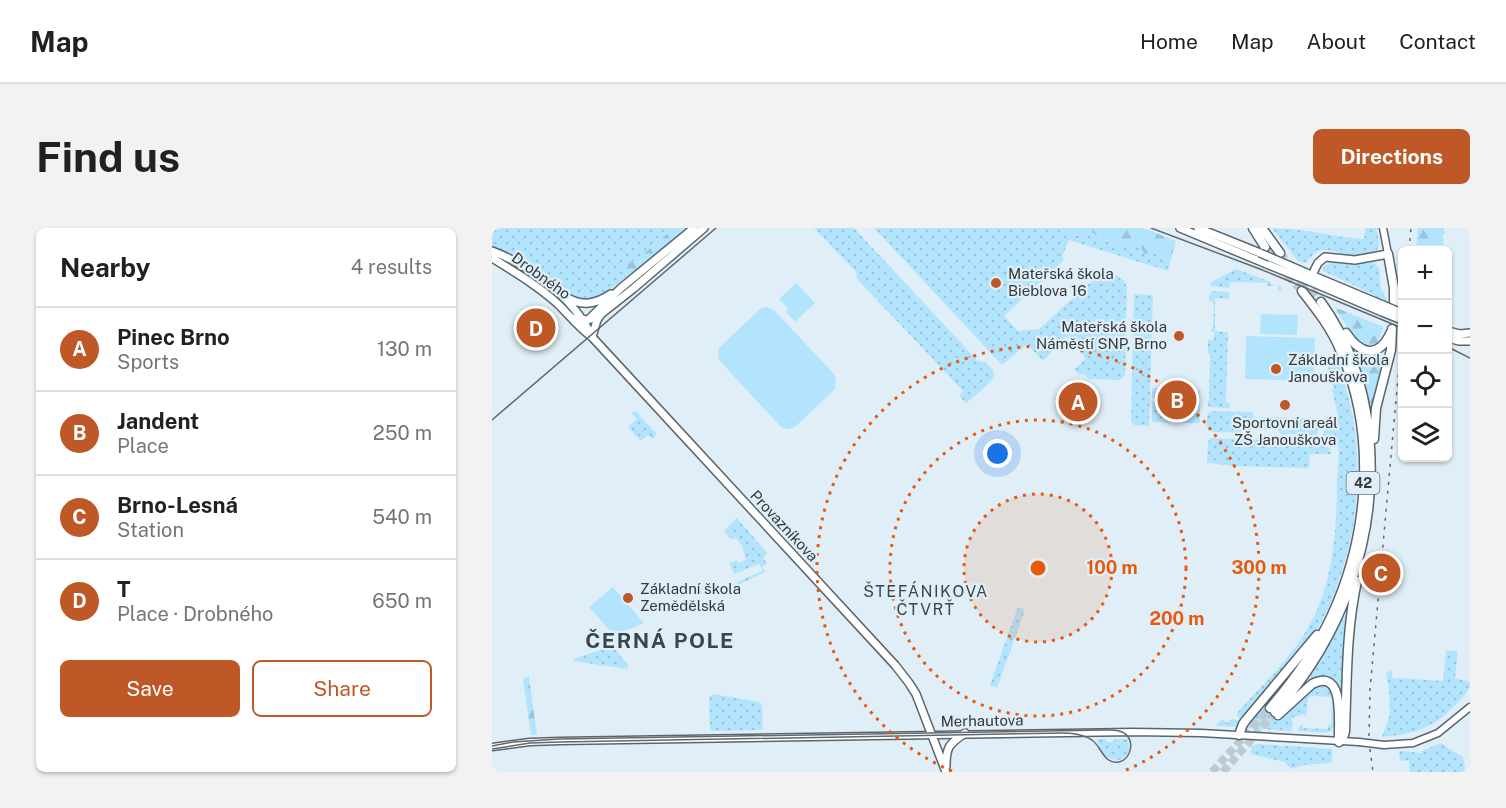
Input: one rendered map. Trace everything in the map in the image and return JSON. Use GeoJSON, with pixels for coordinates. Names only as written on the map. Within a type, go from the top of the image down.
{"type":"FeatureCollection","features":[{"type":"Feature","properties":{"kind":"highway"},"geometry":{"type":"LineString","coordinates":[[1252,228],[1263,250]]}},
{"type":"Feature","properties":{"kind":"highway"},"geometry":{"type":"LineString","coordinates":[[1262,228],[1280,253]]}},
{"type":"Feature","properties":{"kind":"highway"},"geometry":{"type":"LineString","coordinates":[[1388,254],[1394,288],[1394,305]]}},
{"type":"Feature","properties":{"kind":"highway","name":"42"},"geometry":{"type":"LineString","coordinates":[[1274,712],[1324,631],[1339,599],[1356,545],[1361,509],[1364,462],[1361,428],[1352,383],[1341,351],[1321,316],[1302,291]]}},
{"type":"Feature","properties":{"kind":"highway","name":"42"},"geometry":{"type":"LineString","coordinates":[[1339,742],[1345,731],[1348,634],[1368,509],[1370,441],[1366,409],[1352,356],[1342,334],[1319,300],[1354,344],[1363,350],[1375,350],[1383,345],[1392,328],[1391,350],[1374,415],[1373,466],[1370,484]]}},
{"type":"Feature","properties":{"kind":"highway","name":"42"},"geometry":{"type":"LineString","coordinates":[[1274,712],[1300,682],[1330,634],[1352,583],[1363,543]]}},
{"type":"Feature","properties":{"kind":"highway","name":"42"},"geometry":{"type":"LineString","coordinates":[[1239,735],[1243,724],[1307,648],[1339,599]]}},
{"type":"Feature","properties":{"kind":"highway"},"geometry":{"type":"LineString","coordinates":[[1274,712],[1312,684],[1321,681],[1329,683],[1334,687],[1338,696],[1339,742]]}},
{"type":"Feature","properties":{"kind":"main road"},"geometry":{"type":"LineString","coordinates":[[586,320],[694,228]]}},
{"type":"Feature","properties":{"kind":"main road"},"geometry":{"type":"LineString","coordinates":[[592,337],[597,320],[602,314],[704,228]]}},
{"type":"Feature","properties":{"kind":"main road"},"geometry":{"type":"LineString","coordinates":[[1180,228],[1212,237],[1269,265],[1310,277],[1383,308],[1398,317]]}},
{"type":"Feature","properties":{"kind":"main road"},"geometry":{"type":"LineString","coordinates":[[1198,228],[1212,237]]}},
{"type":"Feature","properties":{"kind":"main road"},"geometry":{"type":"LineString","coordinates":[[1221,241],[1263,250],[1310,277],[1319,285],[1398,312]]}},
{"type":"Feature","properties":{"kind":"main road","name":"Drobného"},"geometry":{"type":"LineString","coordinates":[[492,251],[530,270],[586,320]]}},
{"type":"Feature","properties":{"kind":"main road"},"geometry":{"type":"LineString","coordinates":[[1310,277],[1319,261],[1324,257],[1359,260],[1388,254]]}},
{"type":"Feature","properties":{"kind":"main road","name":"Drobného"},"geometry":{"type":"LineString","coordinates":[[492,258],[525,278],[572,318]]}},
{"type":"Feature","properties":{"kind":"main road"},"geometry":{"type":"LineString","coordinates":[[559,294],[578,303],[593,303],[621,288]]}},
{"type":"Feature","properties":{"kind":"main road"},"geometry":{"type":"LineString","coordinates":[[572,318],[586,320],[602,314]]}},
{"type":"Feature","properties":{"kind":"main road","name":"Provazníkova"},"geometry":{"type":"LineString","coordinates":[[572,318],[895,665],[916,694],[946,772]]}},
{"type":"Feature","properties":{"kind":"main road"},"geometry":{"type":"LineString","coordinates":[[586,320],[592,337]]}},
{"type":"Feature","properties":{"kind":"main road"},"geometry":{"type":"LineString","coordinates":[[1452,332],[1470,333]]}},
{"type":"Feature","properties":{"kind":"main road"},"geometry":{"type":"LineString","coordinates":[[1452,340],[1470,341]]}},
{"type":"Feature","properties":{"kind":"main road"},"geometry":{"type":"LineString","coordinates":[[946,772],[947,751],[952,742],[965,734]]}},
{"type":"Feature","properties":{"kind":"street"},"geometry":{"type":"LineString","coordinates":[[1383,228],[1388,254]]}},
{"type":"Feature","properties":{"kind":"street","name":"Merhautova"},"geometry":{"type":"LineString","coordinates":[[1463,713],[1470,700]]}},
{"type":"Feature","properties":{"kind":"street","name":"Merhautova"},"geometry":{"type":"LineString","coordinates":[[492,747],[560,741],[1135,732],[1239,735],[1384,745],[1405,744],[1430,737],[1440,732],[1470,707]]}},
{"type":"Feature","properties":{"kind":"green space"},"geometry":{"type":"Polygon","coordinates":[[[492,228],[674,228],[635,261],[623,266],[628,276],[615,286],[597,297],[583,298],[565,293],[526,264],[492,248],[492,228]]]}},
{"type":"Feature","properties":{"kind":"green space"},"geometry":{"type":"Polygon","coordinates":[[[674,228],[689,228],[629,277],[622,266],[635,261],[674,228]]]}},
{"type":"Feature","properties":{"kind":"green space"},"geometry":{"type":"Polygon","coordinates":[[[814,228],[854,228],[978,361],[985,362],[991,367],[993,377],[982,390],[966,403],[959,396],[963,391],[857,279],[856,272],[814,228]]]}},
{"type":"Feature","properties":{"kind":"green space"},"geometry":{"type":"Polygon","coordinates":[[[874,228],[1051,228],[1079,236],[1090,231],[1104,241],[1112,240],[1116,244],[1139,246],[1142,252],[1151,251],[1170,263],[1168,271],[1069,240],[1063,254],[1063,261],[1004,316],[1018,331],[1039,329],[1095,278],[1104,274],[1118,276],[1127,287],[1125,375],[1120,380],[1089,379],[1083,373],[1080,375],[1074,370],[1086,358],[1066,337],[1043,361],[1027,344],[1002,365],[874,228]]]}},
{"type":"Feature","properties":{"kind":"green space"},"geometry":{"type":"Polygon","coordinates":[[[1051,228],[1143,228],[1176,241],[1170,263],[1151,251],[1146,256],[1139,246],[1116,244],[1112,240],[1104,241],[1090,231],[1079,236],[1051,228]]]}},
{"type":"Feature","properties":{"kind":"green space"},"geometry":{"type":"Polygon","coordinates":[[[1272,228],[1364,239],[1365,228],[1377,228],[1379,245],[1376,252],[1358,255],[1322,250],[1316,252],[1304,263],[1297,260],[1272,228]]]}},
{"type":"Feature","properties":{"kind":"green space"},"geometry":{"type":"Polygon","coordinates":[[[1418,228],[1444,228],[1443,245],[1416,246],[1418,228]]]}},
{"type":"Feature","properties":{"kind":"green space"},"geometry":{"type":"Polygon","coordinates":[[[1374,262],[1379,268],[1381,289],[1387,299],[1386,302],[1323,271],[1323,267],[1333,263],[1357,265],[1374,262]]]}},
{"type":"Feature","properties":{"kind":"green space"},"geometry":{"type":"Polygon","coordinates":[[[1236,269],[1271,282],[1271,285],[1281,286],[1281,291],[1278,291],[1278,286],[1267,286],[1267,283],[1231,282],[1229,288],[1211,286],[1210,283],[1236,269]]]}},
{"type":"Feature","properties":{"kind":"green space"},"geometry":{"type":"Polygon","coordinates":[[[796,283],[815,303],[795,322],[779,299],[796,283]]]}},
{"type":"Feature","properties":{"kind":"green space"},"geometry":{"type":"Polygon","coordinates":[[[1211,291],[1229,292],[1229,299],[1215,298],[1215,331],[1228,332],[1226,403],[1230,403],[1229,408],[1209,407],[1207,402],[1209,401],[1210,354],[1208,353],[1208,340],[1214,340],[1214,332],[1210,331],[1213,328],[1214,302],[1209,301],[1211,291]]]}},
{"type":"Feature","properties":{"kind":"green space"},"geometry":{"type":"Polygon","coordinates":[[[1134,294],[1153,295],[1149,426],[1134,425],[1131,421],[1134,294]]]}},
{"type":"Feature","properties":{"kind":"green space"},"geometry":{"type":"Polygon","coordinates":[[[1334,307],[1384,327],[1376,345],[1365,347],[1357,341],[1334,307]]]}},
{"type":"Feature","properties":{"kind":"green space"},"geometry":{"type":"Polygon","coordinates":[[[761,308],[774,310],[834,374],[836,380],[835,389],[790,429],[781,427],[719,360],[718,350],[721,346],[761,308]]]}},
{"type":"Feature","properties":{"kind":"green space"},"geometry":{"type":"Polygon","coordinates":[[[1261,314],[1298,315],[1297,335],[1260,334],[1261,314]]]}},
{"type":"Feature","properties":{"kind":"green space"},"geometry":{"type":"Polygon","coordinates":[[[1246,336],[1315,338],[1314,381],[1245,379],[1246,336]]]}},
{"type":"Feature","properties":{"kind":"green space"},"geometry":{"type":"Polygon","coordinates":[[[1333,350],[1350,403],[1357,457],[1355,511],[1344,565],[1325,614],[1303,649],[1236,727],[1215,726],[1222,719],[1227,723],[1232,719],[1240,719],[1237,716],[1238,712],[1283,663],[1299,642],[1315,614],[1328,578],[1336,518],[1337,439],[1323,442],[1324,421],[1318,421],[1317,442],[1307,439],[1307,434],[1281,434],[1278,430],[1257,429],[1257,419],[1260,417],[1335,419],[1338,415],[1328,368],[1333,350]]]}},
{"type":"Feature","properties":{"kind":"green space"},"geometry":{"type":"Polygon","coordinates":[[[1357,351],[1368,355],[1380,353],[1385,362],[1372,412],[1370,411],[1357,351]]]}},
{"type":"Feature","properties":{"kind":"green space"},"geometry":{"type":"Polygon","coordinates":[[[1152,388],[1200,390],[1200,423],[1152,422],[1152,402],[1156,402],[1157,409],[1196,410],[1197,395],[1184,395],[1181,398],[1152,398],[1152,388]]]}},
{"type":"Feature","properties":{"kind":"green space"},"geometry":{"type":"Polygon","coordinates":[[[636,411],[657,433],[653,439],[648,435],[641,441],[628,427],[637,419],[631,413],[636,411]]]}},
{"type":"Feature","properties":{"kind":"green space"},"geometry":{"type":"Polygon","coordinates":[[[1211,411],[1252,412],[1254,430],[1250,433],[1212,432],[1208,429],[1207,422],[1207,415],[1211,411]]]}},
{"type":"Feature","properties":{"kind":"green space"},"geometry":{"type":"Polygon","coordinates":[[[1211,438],[1307,441],[1330,448],[1331,454],[1310,454],[1308,468],[1207,463],[1208,442],[1211,438]]]}},
{"type":"Feature","properties":{"kind":"green space"},"geometry":{"type":"Polygon","coordinates":[[[737,518],[767,553],[763,558],[767,563],[762,567],[765,572],[738,585],[737,582],[762,571],[759,564],[734,574],[729,563],[746,560],[742,546],[736,538],[732,540],[724,531],[737,518]]]}},
{"type":"Feature","properties":{"kind":"green space"},"geometry":{"type":"Polygon","coordinates":[[[613,587],[644,623],[618,634],[611,632],[589,607],[613,587]]]}},
{"type":"Feature","properties":{"kind":"green space"},"geometry":{"type":"Polygon","coordinates":[[[1018,607],[1025,610],[997,688],[990,685],[1018,607]]]}},
{"type":"Feature","properties":{"kind":"green space"},"geometry":{"type":"Polygon","coordinates":[[[1346,614],[1343,697],[1338,687],[1313,680],[1310,677],[1346,614]]]}},
{"type":"Feature","properties":{"kind":"green space"},"geometry":{"type":"Polygon","coordinates":[[[612,646],[628,665],[627,669],[573,661],[576,658],[612,646]]]}},
{"type":"Feature","properties":{"kind":"green space"},"geometry":{"type":"Polygon","coordinates":[[[1446,650],[1458,652],[1455,678],[1470,682],[1466,693],[1433,724],[1405,734],[1382,737],[1390,714],[1386,672],[1392,671],[1392,677],[1397,679],[1443,681],[1446,650]]]}},
{"type":"Feature","properties":{"kind":"green space"},"geometry":{"type":"Polygon","coordinates":[[[529,676],[537,735],[531,735],[523,679],[529,676]]]}},
{"type":"Feature","properties":{"kind":"green space"},"geometry":{"type":"Polygon","coordinates":[[[1317,686],[1328,688],[1333,696],[1336,707],[1335,728],[1333,727],[1331,731],[1326,733],[1298,731],[1299,726],[1303,724],[1303,728],[1328,729],[1331,724],[1331,697],[1311,696],[1308,699],[1306,717],[1304,714],[1291,718],[1293,723],[1291,731],[1247,728],[1247,723],[1263,703],[1281,719],[1317,686]]]}},
{"type":"Feature","properties":{"kind":"green space"},"geometry":{"type":"Polygon","coordinates":[[[713,694],[760,702],[763,729],[712,731],[710,729],[709,697],[713,694]]]}},
{"type":"Feature","properties":{"kind":"green space"},"geometry":{"type":"Polygon","coordinates":[[[1097,739],[1113,742],[1114,739],[1128,739],[1127,755],[1122,759],[1110,759],[1100,748],[1097,739]]]}},
{"type":"Feature","properties":{"kind":"green space"},"geometry":{"type":"Polygon","coordinates":[[[1441,743],[1462,756],[1465,772],[1410,772],[1409,760],[1400,761],[1399,751],[1422,753],[1441,743]]]}},
{"type":"Feature","properties":{"kind":"green space"},"geometry":{"type":"Polygon","coordinates":[[[1258,744],[1332,749],[1332,761],[1291,769],[1285,762],[1250,754],[1252,746],[1258,744]]]}},
{"type":"Feature","properties":{"kind":"tunnel"},"geometry":{"type":"LineString","coordinates":[[1265,247],[1302,291]]}},
{"type":"Feature","properties":{"kind":"tunnel"},"geometry":{"type":"LineString","coordinates":[[1280,253],[1317,297]]}},
{"type":"Feature","properties":{"kind":"tunnel"},"geometry":{"type":"LineString","coordinates":[[1212,772],[1270,708]]}},
{"type":"Feature","properties":{"kind":"tunnel"},"geometry":{"type":"LineString","coordinates":[[1223,772],[1275,712]]}},
{"type":"Feature","properties":{"kind":"tram line"},"geometry":{"type":"LineString","coordinates":[[492,420],[716,228]]}},
{"type":"Feature","properties":{"kind":"tram line"},"geometry":{"type":"LineString","coordinates":[[1151,228],[1260,269],[1398,326]]}},
{"type":"Feature","properties":{"kind":"tram line"},"geometry":{"type":"LineString","coordinates":[[1452,349],[1470,358]]}},
{"type":"Feature","properties":{"kind":"tram line"},"geometry":{"type":"LineString","coordinates":[[492,746],[559,739],[1112,730],[1124,733],[1131,744],[1127,757],[1119,762],[1106,758],[1092,740],[1064,733],[560,742],[530,743],[492,749]]}},
{"type":"Feature","properties":{"kind":"railway"},"geometry":{"type":"LineString","coordinates":[[1409,246],[1411,228]]}},
{"type":"Feature","properties":{"kind":"railway"},"geometry":{"type":"LineString","coordinates":[[1369,736],[1370,690],[1400,354]]}},
{"type":"Feature","properties":{"kind":"railway"},"geometry":{"type":"LineString","coordinates":[[1370,749],[1373,772]]}},
{"type":"Feature","properties":{"kind":"place","name":"Mateřská škola Bieblova 16"},"geometry":{"type":"Point","coordinates":[996,283]}},
{"type":"Feature","properties":{"kind":"place","name":"T"},"geometry":{"type":"Point","coordinates":[536,328]}},
{"type":"Feature","properties":{"kind":"place","name":"Mateřská škola Náměstí SNP, Brno"},"geometry":{"type":"Point","coordinates":[1179,336]}},
{"type":"Feature","properties":{"kind":"place","name":"Základní škola Janouškova"},"geometry":{"type":"Point","coordinates":[1276,369]}},
{"type":"Feature","properties":{"kind":"place","name":"Jandent"},"geometry":{"type":"Point","coordinates":[1177,400]}},
{"type":"Feature","properties":{"kind":"place","name":"Pinec Brno"},"geometry":{"type":"Point","coordinates":[1078,402]}},
{"type":"Feature","properties":{"kind":"place","name":"Sportovní areál ZŠ Janouškova"},"geometry":{"type":"Point","coordinates":[1285,405]}},
{"type":"Feature","properties":{"kind":"place","name":"Brno-Lesná"},"geometry":{"type":"Point","coordinates":[1381,573]}},
{"type":"Feature","properties":{"kind":"place","name":"Základní škola Zemědělská"},"geometry":{"type":"Point","coordinates":[628,598]}},
{"type":"Feature","properties":{"kind":"district","name":"ŠTEFÁNIKOVA ČTVRŤ"},"geometry":{"type":"Point","coordinates":[926,600]}},
{"type":"Feature","properties":{"kind":"district","name":"ČERNÁ POLE"},"geometry":{"type":"Point","coordinates":[660,641]}}]}
